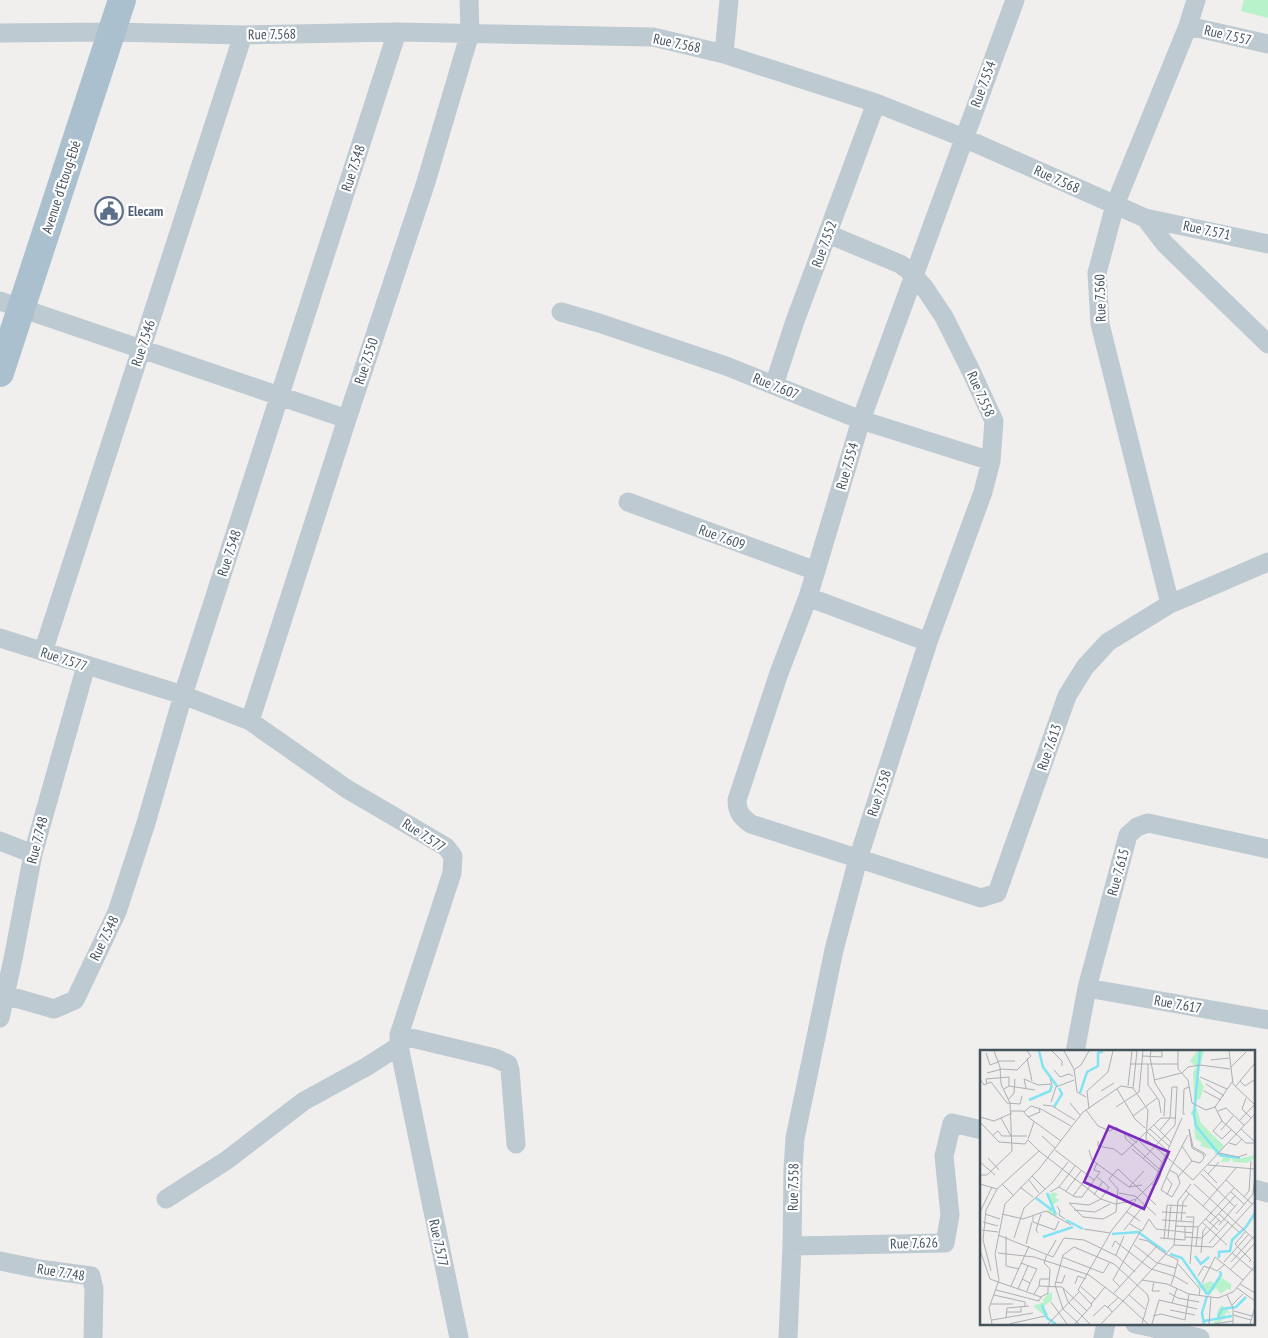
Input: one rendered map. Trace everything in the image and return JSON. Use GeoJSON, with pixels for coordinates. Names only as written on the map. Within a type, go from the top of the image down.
{"type":"FeatureCollection","features":[{"type":"Feature","properties":{"kind":"main road","name":"Avenue d'Etoug-Ebé"},"geometry":{"type":"LineString","coordinates":[[0,373],[11,305],[122,0]]}},
{"type":"Feature","properties":{"kind":"street","name":"Rue 7.550"},"geometry":{"type":"LineString","coordinates":[[250,721],[426,182],[470,33],[469,0]]}},
{"type":"Feature","properties":{"kind":"street"},"geometry":{"type":"LineString","coordinates":[[724,54],[729,0]]}},
{"type":"Feature","properties":{"kind":"street","name":"Rue 7.554"},"geometry":{"type":"LineString","coordinates":[[858,859],[751,824],[737,810],[737,800],[779,673],[808,597],[860,420],[1015,0]]}},
{"type":"Feature","properties":{"kind":"street","name":"Rue 7.560"},"geometry":{"type":"LineString","coordinates":[[1170,604],[1100,324],[1097,273],[1115,205],[1188,26],[1196,0]]}},
{"type":"Feature","properties":{"kind":"street","name":"Rue 7.557"},"geometry":{"type":"LineString","coordinates":[[1188,26],[1268,44]]}},
{"type":"Feature","properties":{"kind":"street","name":"Rue 7.568"},"geometry":{"type":"LineString","coordinates":[[0,33],[243,34],[397,32],[653,37],[724,54],[876,103],[964,138],[1145,218],[1165,244],[1268,344]]}},
{"type":"Feature","properties":{"kind":"street","name":"Rue 7.548"},"geometry":{"type":"LineString","coordinates":[[5,995],[54,1010],[75,1000],[117,912],[146,823],[183,695],[397,32]]}},
{"type":"Feature","properties":{"kind":"street","name":"Rue 7.546"},"geometry":{"type":"LineString","coordinates":[[43,652],[243,34]]}},
{"type":"Feature","properties":{"kind":"street","name":"Rue 7.552"},"geometry":{"type":"LineString","coordinates":[[774,385],[795,321],[876,103]]}},
{"type":"Feature","properties":{"kind":"street","name":"Rue 7.571"},"geometry":{"type":"LineString","coordinates":[[1145,218],[1268,244]]}},
{"type":"Feature","properties":{"kind":"street","name":"Rue 7.558"},"geometry":{"type":"LineString","coordinates":[[788,1338],[793,1169],[796,1138],[834,950],[858,859],[928,642],[983,492],[991,461],[994,421],[944,317],[924,287],[900,264],[828,234]]}},
{"type":"Feature","properties":{"kind":"street"},"geometry":{"type":"LineString","coordinates":[[11,305],[347,420]]}},
{"type":"Feature","properties":{"kind":"street","name":"Rue 7.607"},"geometry":{"type":"LineString","coordinates":[[561,312],[726,366],[860,420],[991,461]]}},
{"type":"Feature","properties":{"kind":"street","name":"Rue 7.609"},"geometry":{"type":"LineString","coordinates":[[628,502],[816,571]]}},
{"type":"Feature","properties":{"kind":"street","name":"Rue 7.613"},"geometry":{"type":"LineString","coordinates":[[858,859],[981,898],[998,893],[1067,696],[1085,667],[1108,642],[1170,604],[1268,562]]}},
{"type":"Feature","properties":{"kind":"street"},"geometry":{"type":"LineString","coordinates":[[808,597],[928,642]]}},
{"type":"Feature","properties":{"kind":"street","name":"Rue 7.577"},"geometry":{"type":"LineString","coordinates":[[0,638],[183,695],[250,721],[347,789],[446,847],[453,856],[452,873],[399,1040],[459,1338]]}},
{"type":"Feature","properties":{"kind":"street","name":"Rue 7.748"},"geometry":{"type":"LineString","coordinates":[[0,1018],[33,854],[86,666]]}},
{"type":"Feature","properties":{"kind":"street","name":"Rue 7.615"},"geometry":{"type":"LineString","coordinates":[[1075,1050],[1087,988],[1128,835],[1137,827],[1148,823],[1268,849]]}},
{"type":"Feature","properties":{"kind":"street"},"geometry":{"type":"LineString","coordinates":[[0,841],[33,854]]}},
{"type":"Feature","properties":{"kind":"street","name":"Rue 7.617"},"geometry":{"type":"LineString","coordinates":[[1087,988],[1268,1020]]}},
{"type":"Feature","properties":{"kind":"street"},"geometry":{"type":"LineString","coordinates":[[166,1199],[227,1160],[304,1101],[366,1067],[399,1040],[495,1058],[508,1064],[516,1144]]}},
{"type":"Feature","properties":{"kind":"street","name":"Rue 7.626"},"geometry":{"type":"LineString","coordinates":[[792,1246],[945,1243],[950,1215],[944,1156],[952,1123],[980,1130]]}},
{"type":"Feature","properties":{"kind":"street","name":"Rue 7.748"},"geometry":{"type":"LineString","coordinates":[[0,1260],[39,1269],[91,1276],[94,1289],[93,1338]]}},
{"type":"Feature","properties":{"kind":"street"},"geometry":{"type":"LineString","coordinates":[[1144,1326],[1200,1338]]}},
{"type":"Feature","properties":{"kind":"green space"},"geometry":{"type":"Polygon","coordinates":[[[1244,0],[1268,0],[1268,18],[1241,11],[1244,0]]]}},
{"type":"Feature","properties":{"kind":"place","name":"Elecam"},"geometry":{"type":"Point","coordinates":[109,211]}}]}
